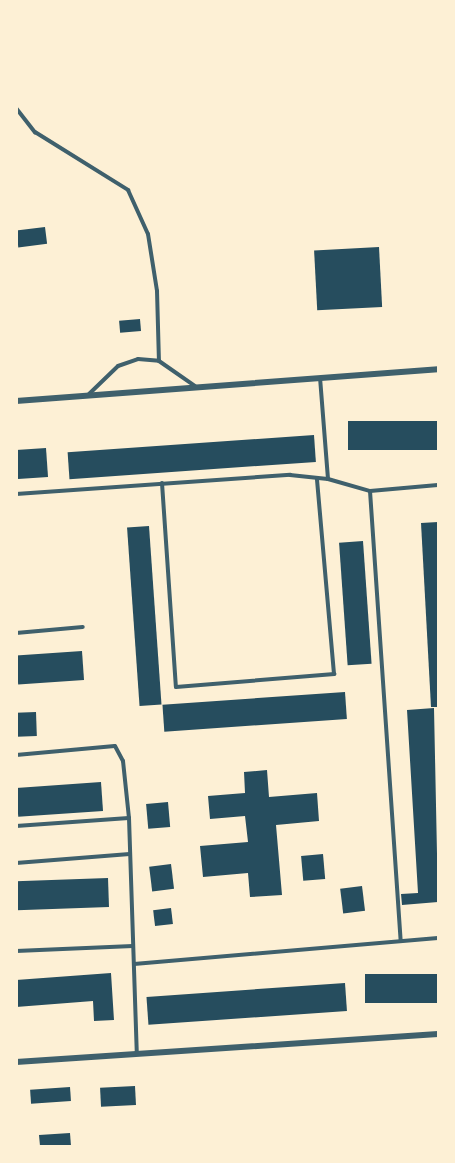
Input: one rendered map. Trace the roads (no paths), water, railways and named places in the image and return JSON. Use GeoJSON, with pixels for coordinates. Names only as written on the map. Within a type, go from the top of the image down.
{"type":"FeatureCollection","features":[{"type":"Feature","properties":{"kind":"street"},"geometry":{"type":"LineString","coordinates":[[16,401],[438,369]]}},
{"type":"Feature","properties":{"kind":"street"},"geometry":{"type":"LineString","coordinates":[[16,1062],[438,1034]]}},
{"type":"Feature","properties":{"kind":"lane"},"geometry":{"type":"LineString","coordinates":[[16,108],[35,132],[128,190],[148,234],[158,302],[159,361]]}},
{"type":"Feature","properties":{"kind":"lane"},"geometry":{"type":"LineString","coordinates":[[86,397],[124,363],[159,361],[196,387]]}},
{"type":"Feature","properties":{"kind":"lane"},"geometry":{"type":"LineString","coordinates":[[320,378],[328,479]]}},
{"type":"Feature","properties":{"kind":"lane"},"geometry":{"type":"LineString","coordinates":[[16,494],[290,475],[317,480],[328,479],[370,490],[438,485]]}},
{"type":"Feature","properties":{"kind":"lane"},"geometry":{"type":"LineString","coordinates":[[162,483],[176,687],[334,674],[317,480]]}},
{"type":"Feature","properties":{"kind":"lane"},"geometry":{"type":"LineString","coordinates":[[370,490],[401,940]]}},
{"type":"Feature","properties":{"kind":"lane"},"geometry":{"type":"LineString","coordinates":[[16,633],[82,627]]}},
{"type":"Feature","properties":{"kind":"lane"},"geometry":{"type":"LineString","coordinates":[[16,755],[115,746],[123,761],[129,818],[137,1054]]}},
{"type":"Feature","properties":{"kind":"lane"},"geometry":{"type":"LineString","coordinates":[[16,826],[129,818]]}},
{"type":"Feature","properties":{"kind":"lane"},"geometry":{"type":"LineString","coordinates":[[16,863],[130,854]]}},
{"type":"Feature","properties":{"kind":"lane"},"geometry":{"type":"LineString","coordinates":[[134,964],[438,938]]}},
{"type":"Feature","properties":{"kind":"lane"},"geometry":{"type":"LineString","coordinates":[[16,951],[133,946]]}}]}
